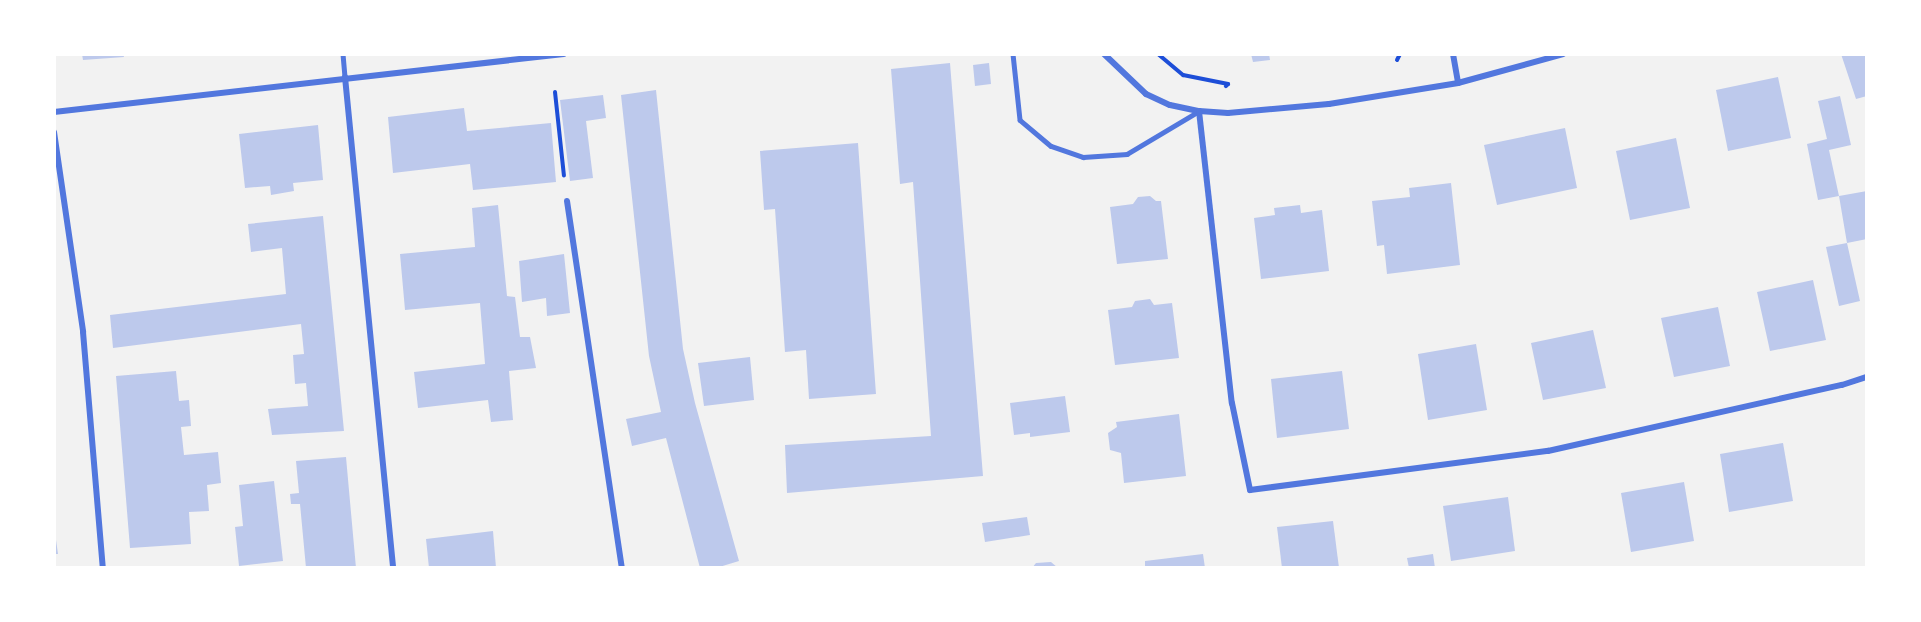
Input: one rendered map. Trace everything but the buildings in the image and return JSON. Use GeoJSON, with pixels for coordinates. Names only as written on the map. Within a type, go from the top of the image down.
{"type":"FeatureCollection","features":[{"type":"Feature","properties":{"kind":"street"},"geometry":{"type":"LineString","coordinates":[[54,112],[345,77],[564,54]]}},
{"type":"Feature","properties":{"kind":"street"},"geometry":{"type":"LineString","coordinates":[[1104,54],[1146,94],[1170,105],[1199,111],[1228,113],[1329,104],[1458,83],[1563,54]]}},
{"type":"Feature","properties":{"kind":"street"},"geometry":{"type":"LineString","coordinates":[[1453,54],[1458,83]]}},
{"type":"Feature","properties":{"kind":"street"},"geometry":{"type":"LineString","coordinates":[[345,77],[393,568]]}},
{"type":"Feature","properties":{"kind":"street"},"geometry":{"type":"LineString","coordinates":[[1199,111],[1232,403],[1250,490],[1548,452],[1831,388],[1867,377]]}},
{"type":"Feature","properties":{"kind":"street"},"geometry":{"type":"LineString","coordinates":[[54,132],[83,332],[103,568]]}},
{"type":"Feature","properties":{"kind":"street"},"geometry":{"type":"LineString","coordinates":[[567,201],[622,568]]}},
{"type":"Feature","properties":{"kind":"lane"},"geometry":{"type":"LineString","coordinates":[[343,54],[345,77]]}},
{"type":"Feature","properties":{"kind":"lane"},"geometry":{"type":"LineString","coordinates":[[1013,54],[1020,120],[1051,146],[1083,157],[1127,154],[1199,111]]}},
{"type":"Feature","properties":{"kind":"path"},"geometry":{"type":"LineString","coordinates":[[1397,60],[1400,54]]}},
{"type":"Feature","properties":{"kind":"path"},"geometry":{"type":"LineString","coordinates":[[555,92],[567,201]]}}]}
